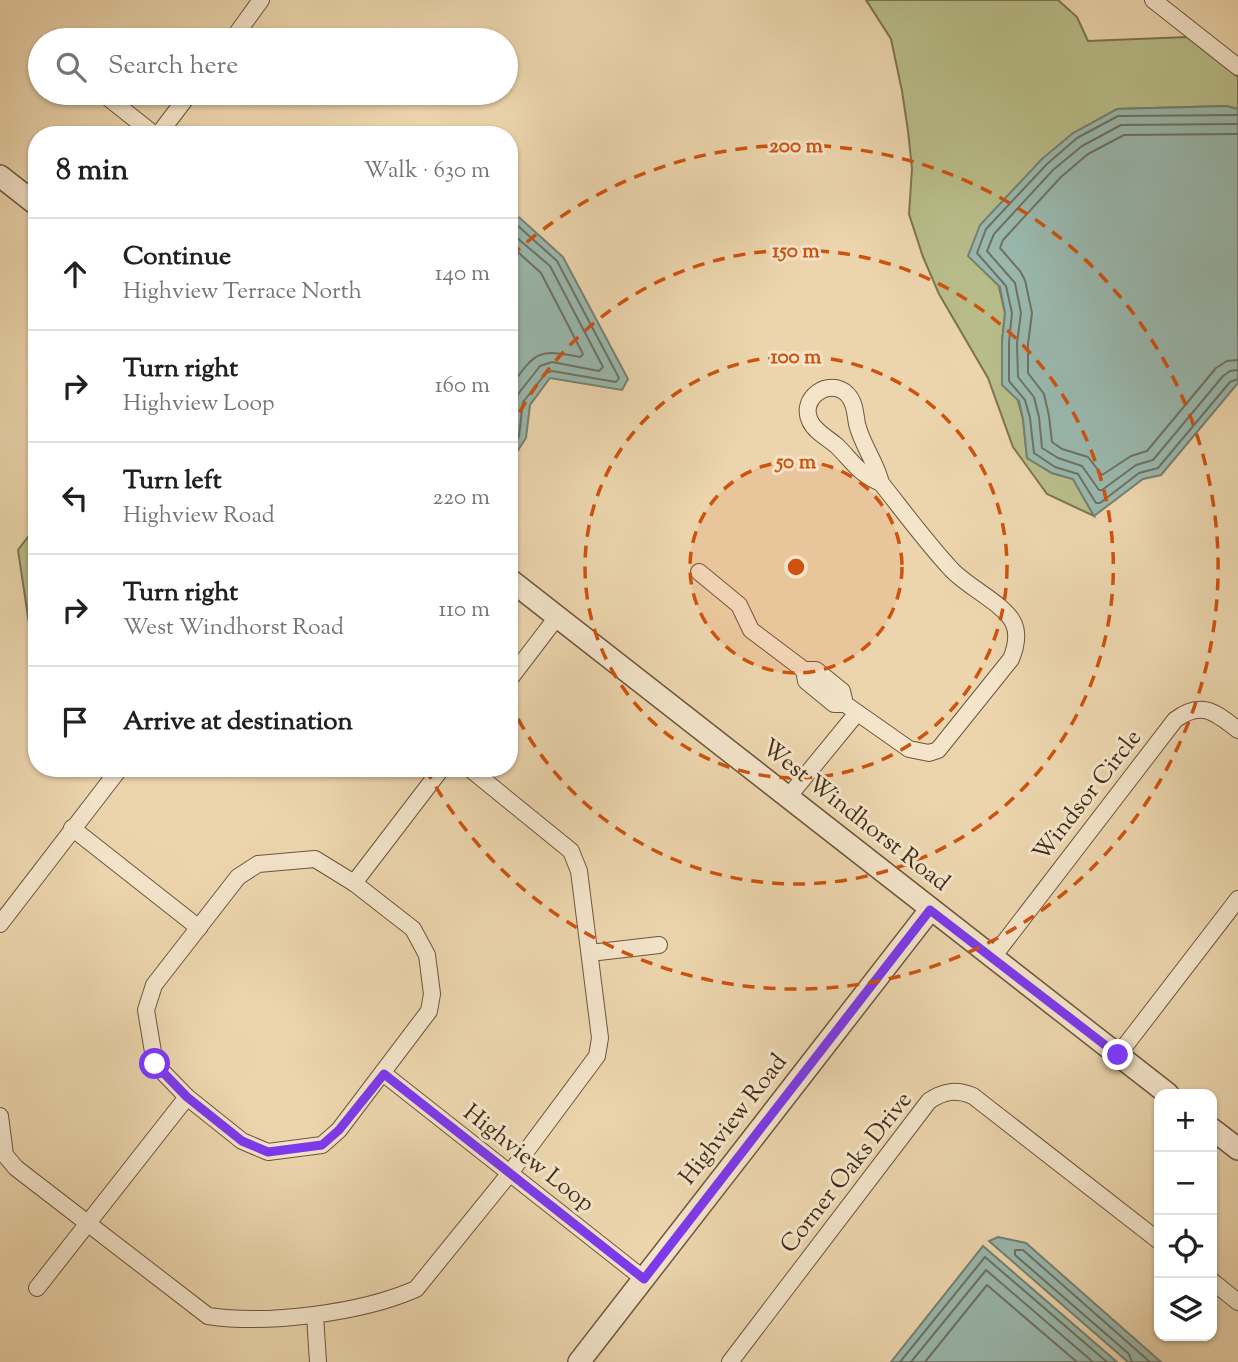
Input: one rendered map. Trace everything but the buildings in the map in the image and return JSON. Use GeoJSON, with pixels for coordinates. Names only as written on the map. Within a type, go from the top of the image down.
{"type":"FeatureCollection","features":[{"type":"Feature","properties":{"kind":"street"},"geometry":{"type":"LineString","coordinates":[[241,28],[261,0]]}},
{"type":"Feature","properties":{"kind":"street"},"geometry":{"type":"LineString","coordinates":[[1153,0],[1238,67]]}},
{"type":"Feature","properties":{"kind":"street"},"geometry":{"type":"LineString","coordinates":[[117,105],[144,126]]}},
{"type":"Feature","properties":{"kind":"street"},"geometry":{"type":"LineString","coordinates":[[164,126],[181,105]]}},
{"type":"Feature","properties":{"kind":"street"},"geometry":{"type":"LineString","coordinates":[[0,176],[28,198]]}},
{"type":"Feature","properties":{"kind":"street"},"geometry":{"type":"LineString","coordinates":[[699,572],[739,605],[751,631],[804,670],[806,681],[834,704],[851,708],[909,749],[929,753],[938,750],[1011,659],[1016,648],[1014,623],[1005,611],[972,589],[951,570],[881,483],[877,468],[862,438],[849,396],[843,391],[829,388],[816,393],[808,407],[810,423],[836,445],[866,477],[881,483]]}},
{"type":"Feature","properties":{"kind":"street","name":"West Windhorst Road"},"geometry":{"type":"LineString","coordinates":[[518,586],[1162,1089]]}},
{"type":"Feature","properties":{"kind":"street"},"geometry":{"type":"LineString","coordinates":[[518,668],[557,617]]}},
{"type":"Feature","properties":{"kind":"street"},"geometry":{"type":"LineString","coordinates":[[789,796],[851,708]]}},
{"type":"Feature","properties":{"kind":"street","name":"Windsor Circle"},"geometry":{"type":"LineString","coordinates":[[993,957],[1175,720],[1196,709],[1208,710],[1238,730]]}},
{"type":"Feature","properties":{"kind":"street"},"geometry":{"type":"LineString","coordinates":[[0,924],[113,777]]}},
{"type":"Feature","properties":{"kind":"street"},"geometry":{"type":"LineString","coordinates":[[354,883],[435,777]]}},
{"type":"Feature","properties":{"kind":"street"},"geometry":{"type":"LineString","coordinates":[[0,1116],[5,1154],[11,1161],[208,1316],[228,1319],[315,1315],[395,1298],[416,1289],[510,1173],[597,1056],[600,1038],[579,871],[571,850],[480,777]]}},
{"type":"Feature","properties":{"kind":"street"},"geometry":{"type":"LineString","coordinates":[[72,828],[198,928]]}},
{"type":"Feature","properties":{"kind":"street"},"geometry":{"type":"LineString","coordinates":[[315,859],[354,883],[413,929],[427,955],[432,994],[429,1011],[384,1074],[339,1130],[322,1145],[268,1152],[242,1141],[187,1097],[155,1064],[146,1010],[154,985],[198,928],[238,877],[258,864],[315,859]]}},
{"type":"Feature","properties":{"kind":"street"},"geometry":{"type":"LineString","coordinates":[[1118,1055],[1238,899]]}},
{"type":"Feature","properties":{"kind":"street","name":"Highview Road"},"geometry":{"type":"LineString","coordinates":[[579,1362],[930,910]]}},
{"type":"Feature","properties":{"kind":"street"},"geometry":{"type":"LineString","coordinates":[[590,953],[659,945]]}},
{"type":"Feature","properties":{"kind":"street","name":"Highview Loop"},"geometry":{"type":"LineString","coordinates":[[384,1074],[644,1279]]}},
{"type":"Feature","properties":{"kind":"street","name":"Corner Oaks Drive"},"geometry":{"type":"LineString","coordinates":[[730,1362],[929,1101],[940,1094],[962,1092],[973,1096],[1154,1237]]}},
{"type":"Feature","properties":{"kind":"street"},"geometry":{"type":"LineString","coordinates":[[37,1288],[187,1097]]}},
{"type":"Feature","properties":{"kind":"street"},"geometry":{"type":"LineString","coordinates":[[1217,1133],[1238,1149]]}},
{"type":"Feature","properties":{"kind":"street"},"geometry":{"type":"LineString","coordinates":[[1217,1285],[1238,1301]]}},
{"type":"Feature","properties":{"kind":"street"},"geometry":{"type":"LineString","coordinates":[[315,1315],[318,1362]]}},
{"type":"Feature","properties":{"kind":"green space"},"geometry":{"type":"Polygon","coordinates":[[[866,0],[1058,0],[1077,17],[1088,41],[1187,37],[1238,77],[1238,109],[1226,106],[1117,109],[1042,159],[1014,191],[999,287],[1005,313],[1002,342],[1023,419],[1027,458],[1052,473],[1073,479],[1094,516],[1047,494],[1013,447],[988,378],[939,294],[909,214],[912,169],[902,91],[891,39],[866,0]]]}},
{"type":"Feature","properties":{"kind":"green space"},"geometry":{"type":"Polygon","coordinates":[[[28,537],[28,617],[18,550],[28,537]]]}},
{"type":"Feature","properties":{"kind":"water"},"geometry":{"type":"Polygon","coordinates":[[[1226,106],[1238,109],[1238,383],[1161,475],[1143,479],[1094,516],[1073,479],[1052,473],[1027,458],[1019,401],[1002,385],[1005,313],[1000,287],[968,256],[980,225],[1042,159],[1073,133],[1117,109],[1226,106]]]}},
{"type":"Feature","properties":{"kind":"water"},"geometry":{"type":"Polygon","coordinates":[[[518,217],[563,257],[628,379],[622,390],[550,378],[530,405],[526,438],[518,450],[518,217]]]}},
{"type":"Feature","properties":{"kind":"water"},"geometry":{"type":"Polygon","coordinates":[[[998,1237],[1026,1243],[1161,1362],[1128,1362],[989,1241],[998,1237]]]}},
{"type":"Feature","properties":{"kind":"water"},"geometry":{"type":"Polygon","coordinates":[[[983,1246],[1117,1362],[891,1362],[983,1246]]]}},
{"type":"Feature","properties":{"kind":"route"},"geometry":{"type":"LineString","coordinates":[[155,1064],[187,1097],[242,1141],[268,1152],[322,1145],[339,1130],[384,1074],[644,1279],[930,910],[1118,1055]]}}]}
